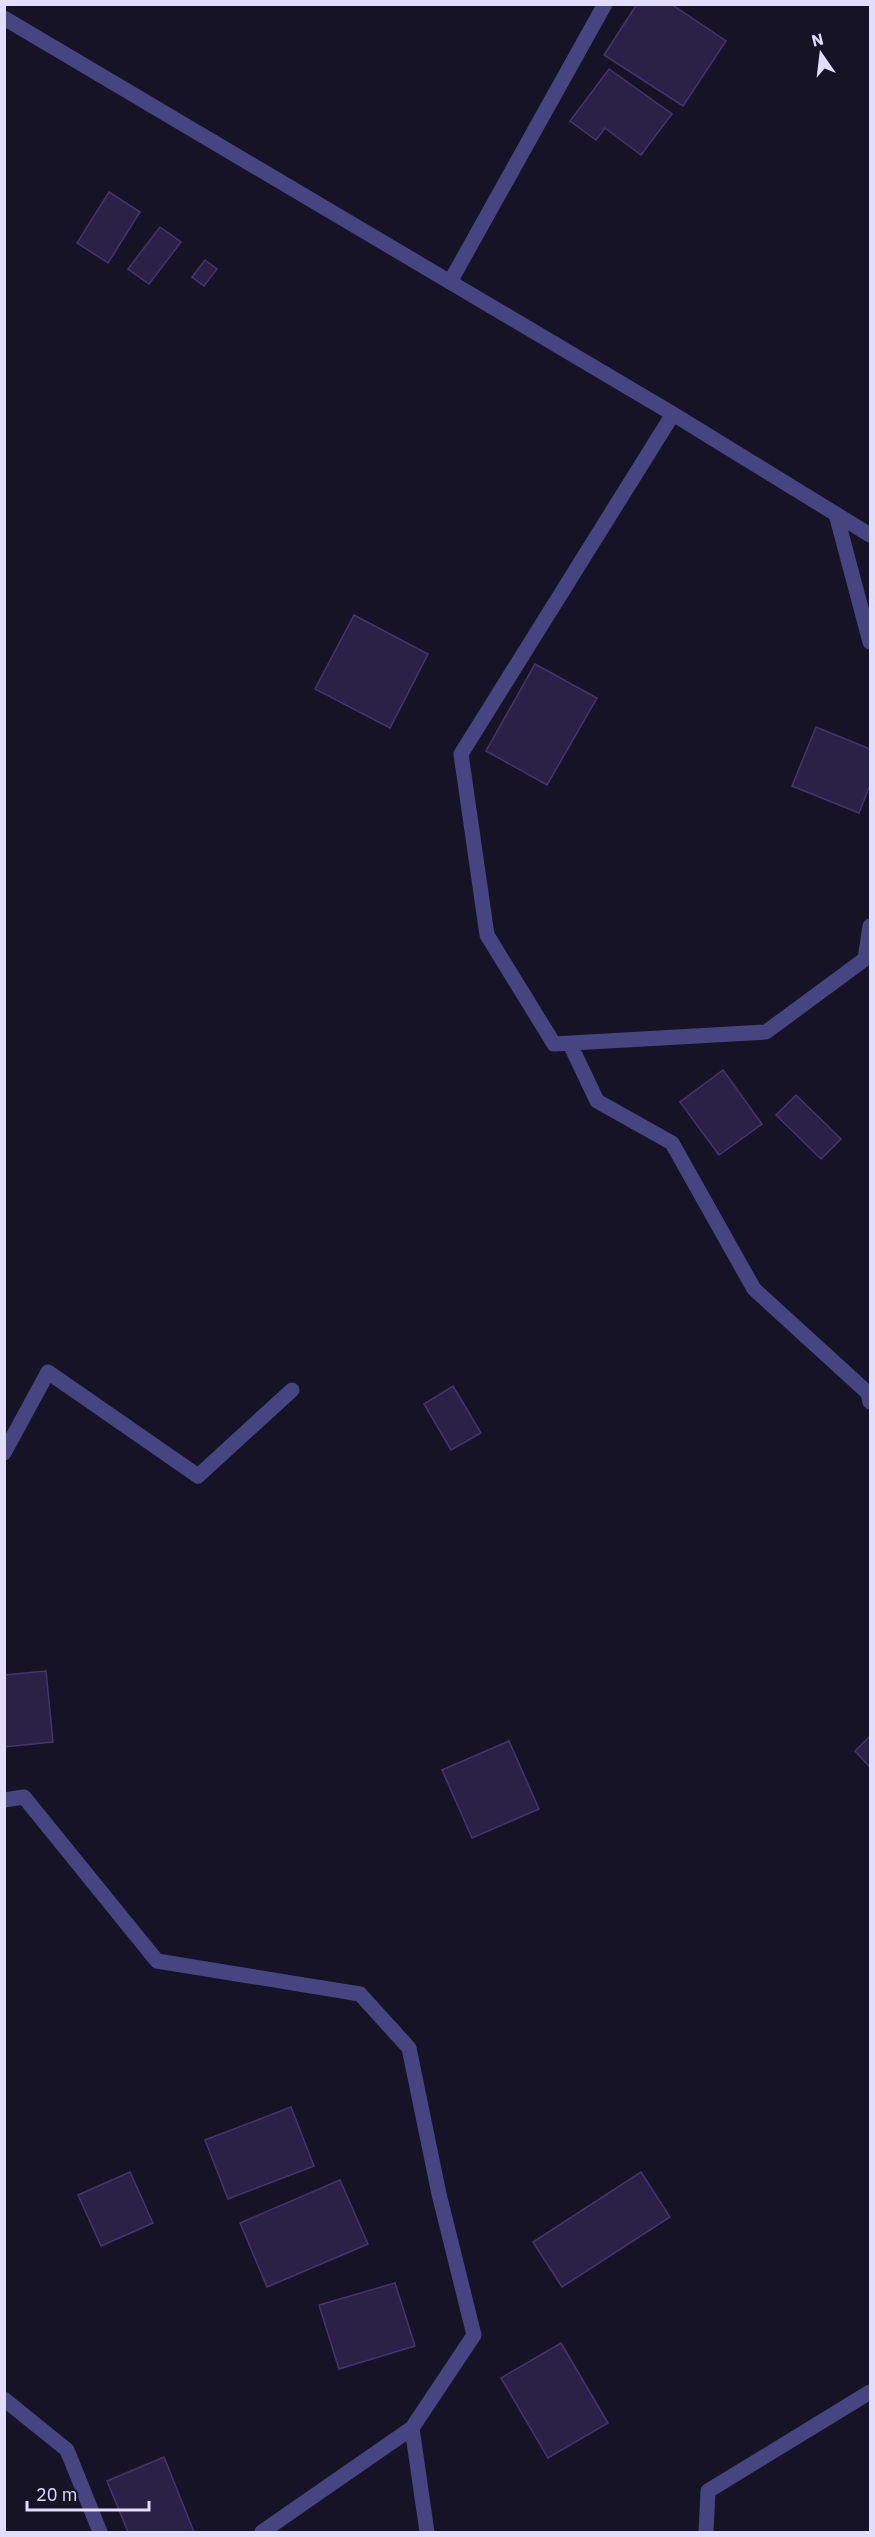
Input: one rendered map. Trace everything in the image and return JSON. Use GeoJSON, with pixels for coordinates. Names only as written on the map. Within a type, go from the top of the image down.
{"type":"FeatureCollection","features":[{"type":"Feature","properties":{"kind":"street"},"geometry":{"type":"LineString","coordinates":[[450,282],[605,4]]}},
{"type":"Feature","properties":{"kind":"street"},"geometry":{"type":"LineString","coordinates":[[4,18],[673,414],[870,535]]}},
{"type":"Feature","properties":{"kind":"street"},"geometry":{"type":"LineString","coordinates":[[673,414],[461,754],[488,935],[554,1044],[570,1044],[766,1032],[865,959],[870,926]]}},
{"type":"Feature","properties":{"kind":"street"},"geometry":{"type":"LineString","coordinates":[[836,514],[870,642]]}},
{"type":"Feature","properties":{"kind":"street"},"geometry":{"type":"LineString","coordinates":[[570,1044],[597,1101],[672,1143],[754,1289],[868,1393],[870,1402]]}},
{"type":"Feature","properties":{"kind":"street"},"geometry":{"type":"LineString","coordinates":[[4,1453],[48,1371],[198,1476],[292,1390]]}},
{"type":"Feature","properties":{"kind":"street"},"geometry":{"type":"LineString","coordinates":[[4,1800],[24,1797],[157,1961],[360,1994],[409,2048],[439,2194],[474,2335],[412,2428],[262,2532]]}},
{"type":"Feature","properties":{"kind":"street"},"geometry":{"type":"LineString","coordinates":[[706,2532],[708,2491],[870,2392]]}},
{"type":"Feature","properties":{"kind":"street"},"geometry":{"type":"LineString","coordinates":[[4,2399],[67,2450],[100,2532]]}},
{"type":"Feature","properties":{"kind":"street"},"geometry":{"type":"LineString","coordinates":[[412,2428],[427,2532]]}},
{"type":"Feature","properties":{"kind":"building"},"geometry":{"type":"Polygon","coordinates":[[[637,4],[671,4],[726,41],[683,106],[604,55],[637,4]]]}},
{"type":"Feature","properties":{"kind":"building"},"geometry":{"type":"Polygon","coordinates":[[[609,69],[672,114],[641,155],[605,128],[596,140],[570,121],[609,69]]]}},
{"type":"Feature","properties":{"kind":"building"},"geometry":{"type":"Polygon","coordinates":[[[109,192],[140,212],[108,263],[77,243],[109,192]]]}},
{"type":"Feature","properties":{"kind":"building"},"geometry":{"type":"Polygon","coordinates":[[[160,227],[181,242],[149,284],[128,269],[160,227]]]}},
{"type":"Feature","properties":{"kind":"building"},"geometry":{"type":"Polygon","coordinates":[[[205,260],[217,269],[204,286],[192,277],[205,260]]]}},
{"type":"Feature","properties":{"kind":"building"},"geometry":{"type":"Polygon","coordinates":[[[354,615],[428,654],[390,728],[315,689],[354,615]]]}},
{"type":"Feature","properties":{"kind":"building"},"geometry":{"type":"Polygon","coordinates":[[[535,664],[597,698],[547,785],[486,751],[535,664]]]}},
{"type":"Feature","properties":{"kind":"building"},"geometry":{"type":"Polygon","coordinates":[[[816,727],[870,749],[870,785],[859,813],[792,786],[816,727]]]}},
{"type":"Feature","properties":{"kind":"building"},"geometry":{"type":"Polygon","coordinates":[[[723,1070],[762,1124],[719,1155],[680,1102],[723,1070]]]}},
{"type":"Feature","properties":{"kind":"building"},"geometry":{"type":"Polygon","coordinates":[[[796,1095],[841,1139],[821,1159],[776,1115],[796,1095]]]}},
{"type":"Feature","properties":{"kind":"building"},"geometry":{"type":"Polygon","coordinates":[[[453,1386],[481,1433],[451,1450],[424,1404],[453,1386]]]}},
{"type":"Feature","properties":{"kind":"building"},"geometry":{"type":"Polygon","coordinates":[[[46,1671],[53,1742],[4,1747],[4,1675],[46,1671]]]}},
{"type":"Feature","properties":{"kind":"building"},"geometry":{"type":"Polygon","coordinates":[[[870,1736],[870,1767],[855,1751],[870,1736]]]}},
{"type":"Feature","properties":{"kind":"building"},"geometry":{"type":"Polygon","coordinates":[[[509,1741],[539,1809],[472,1838],[442,1770],[509,1741]]]}},
{"type":"Feature","properties":{"kind":"building"},"geometry":{"type":"Polygon","coordinates":[[[291,2107],[314,2166],[228,2199],[205,2140],[291,2107]]]}},
{"type":"Feature","properties":{"kind":"building"},"geometry":{"type":"Polygon","coordinates":[[[130,2172],[153,2223],[101,2246],[78,2195],[130,2172]]]}},
{"type":"Feature","properties":{"kind":"building"},"geometry":{"type":"Polygon","coordinates":[[[641,2172],[670,2217],[562,2287],[533,2242],[641,2172]]]}},
{"type":"Feature","properties":{"kind":"building"},"geometry":{"type":"Polygon","coordinates":[[[340,2180],[368,2244],[267,2287],[240,2223],[340,2180]]]}},
{"type":"Feature","properties":{"kind":"building"},"geometry":{"type":"Polygon","coordinates":[[[395,2283],[415,2346],[339,2369],[319,2305],[395,2283]]]}},
{"type":"Feature","properties":{"kind":"building"},"geometry":{"type":"Polygon","coordinates":[[[561,2343],[608,2423],[548,2458],[501,2378],[561,2343]]]}},
{"type":"Feature","properties":{"kind":"building"},"geometry":{"type":"Polygon","coordinates":[[[164,2457],[194,2532],[128,2532],[107,2481],[164,2457]]]}}]}
